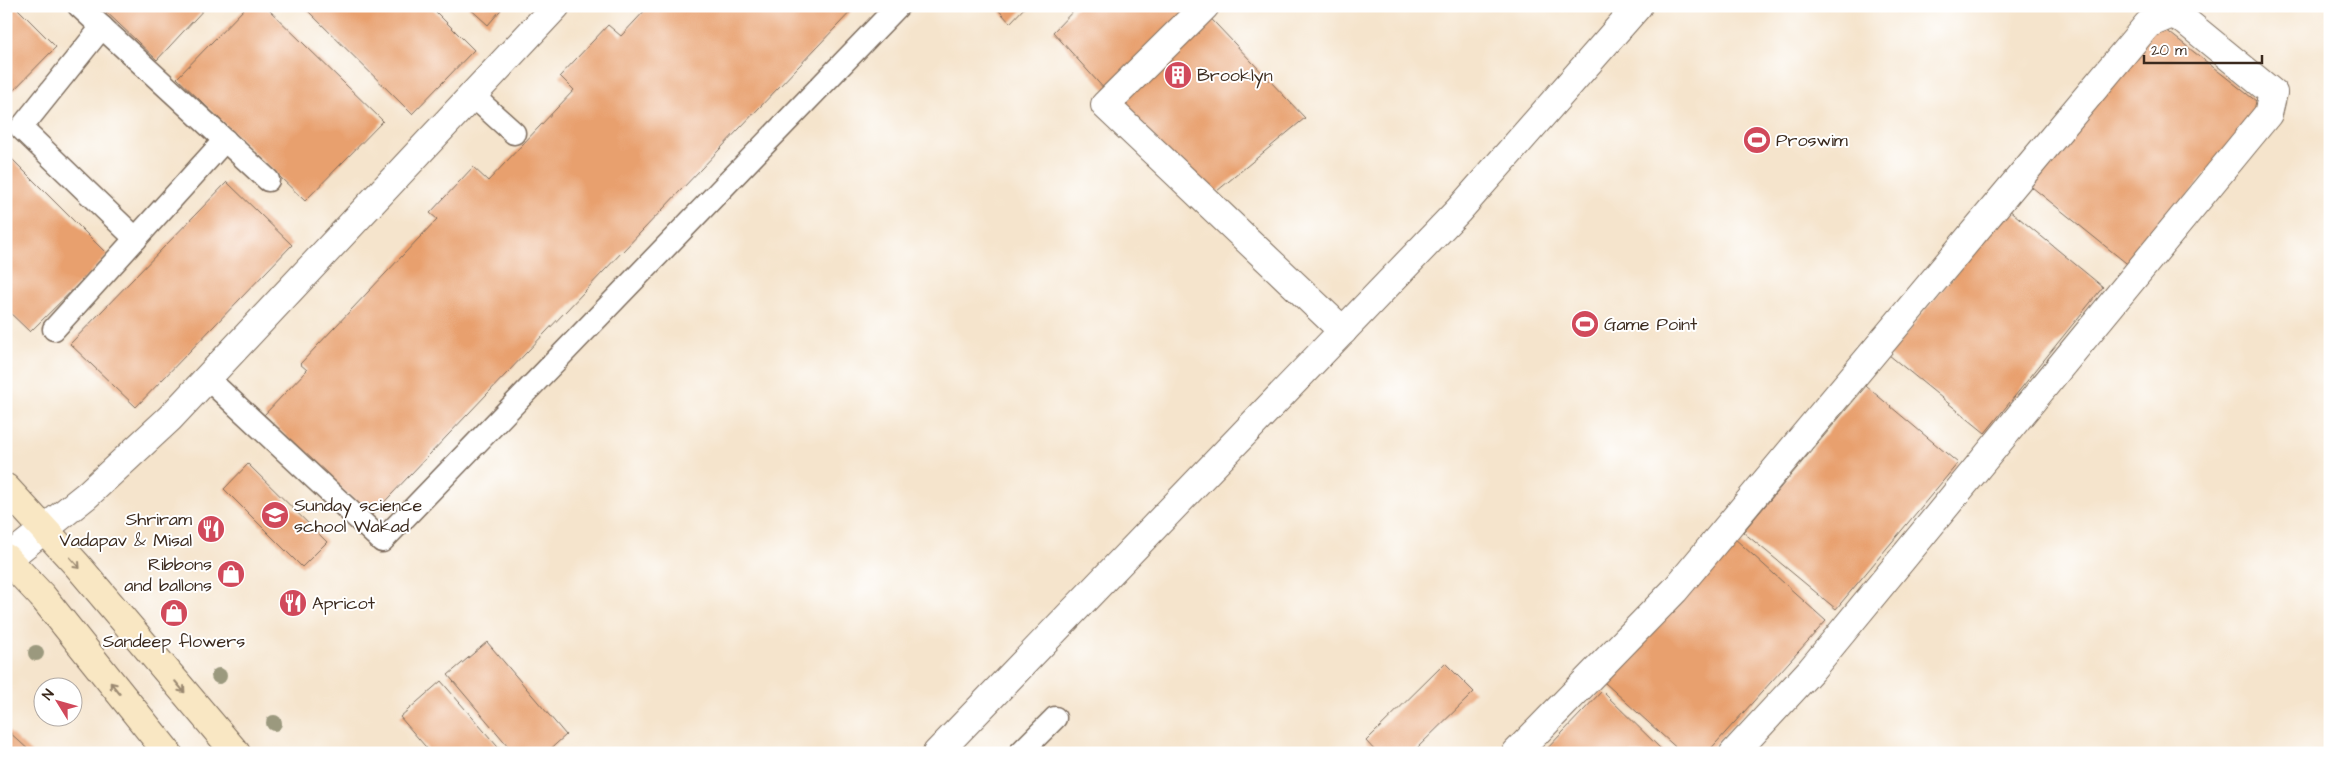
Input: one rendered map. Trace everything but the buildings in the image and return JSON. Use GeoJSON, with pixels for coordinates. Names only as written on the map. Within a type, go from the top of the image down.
{"type":"FeatureCollection","features":[{"type":"Feature","properties":{"kind":"main road"},"geometry":{"type":"LineString","coordinates":[[6,488],[45,530],[236,753]]}},
{"type":"Feature","properties":{"kind":"main road"},"geometry":{"type":"LineString","coordinates":[[6,559],[42,596],[168,753]]}},
{"type":"Feature","properties":{"kind":"street"},"geometry":{"type":"LineString","coordinates":[[6,559],[87,495],[156,431],[556,6]]}},
{"type":"Feature","properties":{"kind":"street"},"geometry":{"type":"LineString","coordinates":[[1205,6],[1105,105],[1343,331]]}},
{"type":"Feature","properties":{"kind":"street"},"geometry":{"type":"LineString","coordinates":[[937,753],[1458,211],[1638,6]]}},
{"type":"Feature","properties":{"kind":"street"},"geometry":{"type":"LineString","coordinates":[[1516,753],[1675,590],[2148,24],[2172,14],[2184,20],[2273,93],[2268,114],[1811,670],[1734,753]]}},
{"type":"Feature","properties":{"kind":"lane"},"geometry":{"type":"LineString","coordinates":[[79,6],[268,180]]}},
{"type":"Feature","properties":{"kind":"lane"},"geometry":{"type":"LineString","coordinates":[[207,378],[382,541],[898,6]]}},
{"type":"Feature","properties":{"kind":"lane"},"geometry":{"type":"LineString","coordinates":[[102,27],[21,128],[136,239]]}},
{"type":"Feature","properties":{"kind":"lane"},"geometry":{"type":"LineString","coordinates":[[473,96],[514,133]]}},
{"type":"Feature","properties":{"kind":"lane"},"geometry":{"type":"LineString","coordinates":[[54,329],[225,140]]}},
{"type":"Feature","properties":{"kind":"lane"},"geometry":{"type":"LineString","coordinates":[[1020,753],[1055,718]]}},
{"type":"Feature","properties":{"kind":"place","name":"Brooklyn"},"geometry":{"type":"Point","coordinates":[1178,75]}},
{"type":"Feature","properties":{"kind":"place","name":"Proswim"},"geometry":{"type":"Point","coordinates":[1757,140]}},
{"type":"Feature","properties":{"kind":"place","name":"Game Point"},"geometry":{"type":"Point","coordinates":[1585,324]}},
{"type":"Feature","properties":{"kind":"place","name":"Sunday science school Wakad"},"geometry":{"type":"Point","coordinates":[275,515]}},
{"type":"Feature","properties":{"kind":"place","name":"Shriram Vadapav & Misal"},"geometry":{"type":"Point","coordinates":[211,529]}},
{"type":"Feature","properties":{"kind":"place","name":"Ribbons and ballons"},"geometry":{"type":"Point","coordinates":[231,574]}},
{"type":"Feature","properties":{"kind":"place","name":"Apricot"},"geometry":{"type":"Point","coordinates":[293,603]}},
{"type":"Feature","properties":{"kind":"place","name":"Sandeep flowers"},"geometry":{"type":"Point","coordinates":[174,613]}}]}
